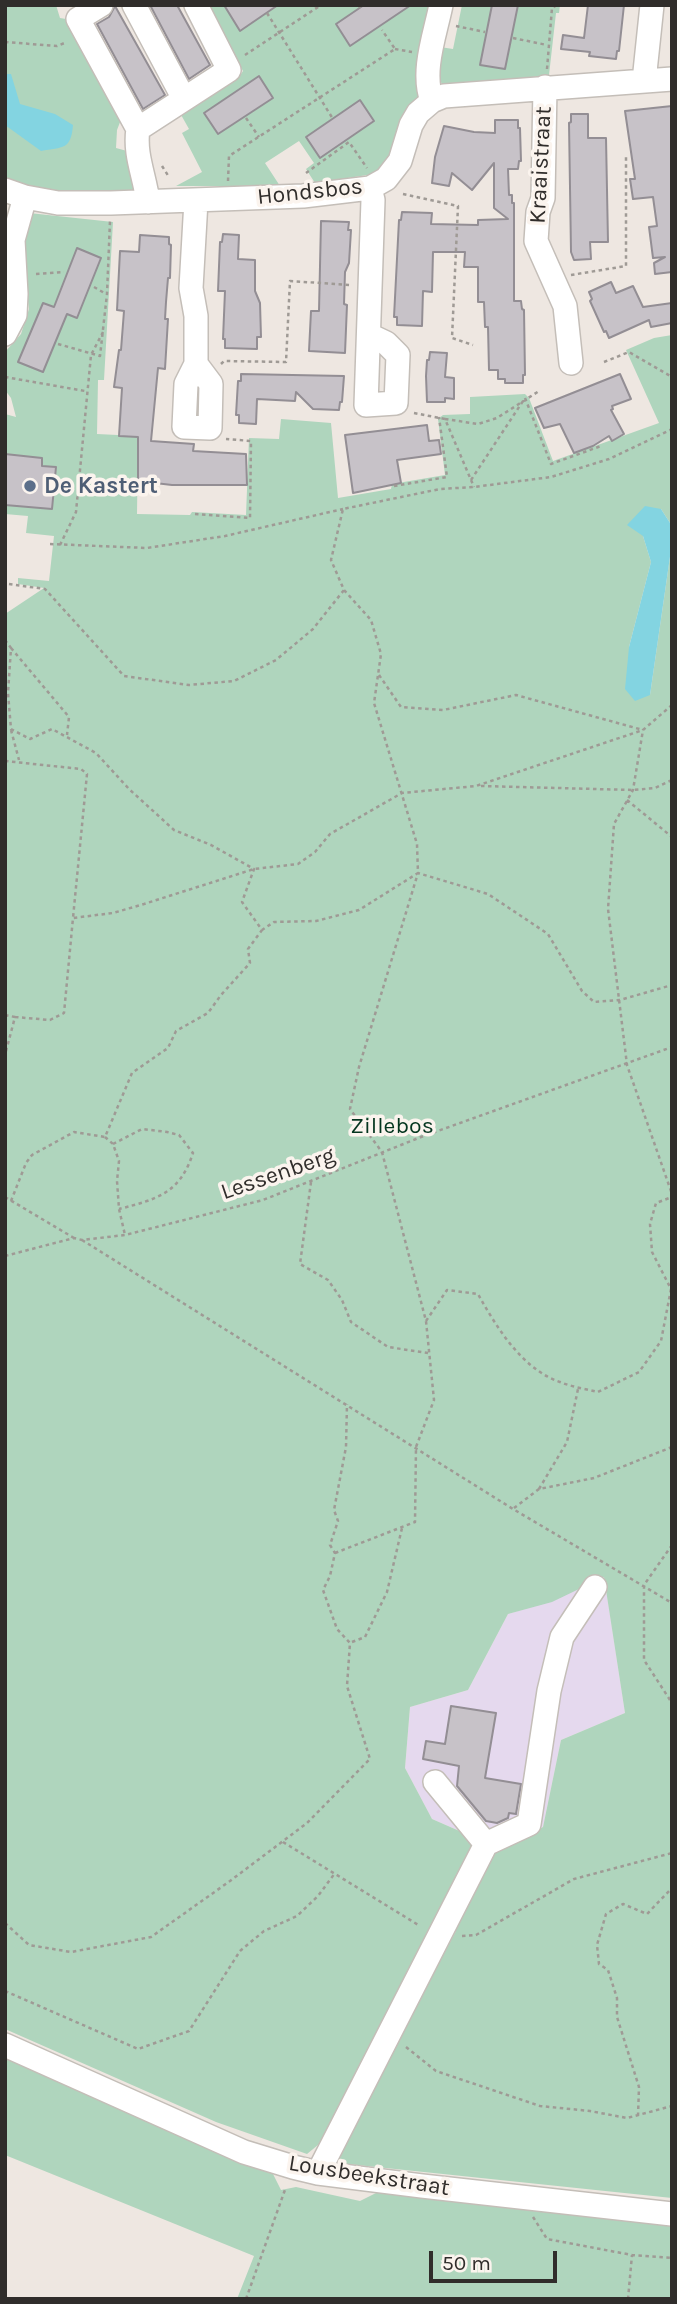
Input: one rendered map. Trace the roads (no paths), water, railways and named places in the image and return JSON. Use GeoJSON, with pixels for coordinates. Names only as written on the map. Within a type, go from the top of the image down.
{"type":"FeatureCollection","features":[{"type":"Feature","properties":{"kind":"street"},"geometry":{"type":"LineString","coordinates":[[102,5],[78,19],[133,138],[144,175],[148,202]]}},
{"type":"Feature","properties":{"kind":"street"},"geometry":{"type":"LineString","coordinates":[[134,5],[184,99]]}},
{"type":"Feature","properties":{"kind":"street"},"geometry":{"type":"LineString","coordinates":[[133,138],[184,99],[229,70],[196,5]]}},
{"type":"Feature","properties":{"kind":"street"},"geometry":{"type":"LineString","coordinates":[[441,5],[429,62],[428,89],[432,101],[444,96],[545,83],[672,79]]}},
{"type":"Feature","properties":{"kind":"street"},"geometry":{"type":"LineString","coordinates":[[644,81],[652,5]]}},
{"type":"Feature","properties":{"kind":"street","name":"Kraaistraat"},"geometry":{"type":"LineString","coordinates":[[545,83],[543,198],[538,212],[536,241],[565,306],[571,363]]}},
{"type":"Feature","properties":{"kind":"street","name":"Hondsbos"},"geometry":{"type":"LineString","coordinates":[[5,334],[16,315],[13,240],[15,193],[58,203],[197,201],[303,196],[369,178],[386,179],[400,161],[411,125],[418,113],[432,101]]}},
{"type":"Feature","properties":{"kind":"street"},"geometry":{"type":"LineString","coordinates":[[369,178],[373,200],[369,335]]}},
{"type":"Feature","properties":{"kind":"street"},"geometry":{"type":"LineString","coordinates":[[196,364],[196,316],[191,288],[197,201]]}},
{"type":"Feature","properties":{"kind":"street"},"geometry":{"type":"LineString","coordinates":[[318,2173],[486,1844],[529,1824],[549,1691],[562,1637],[595,1587]]}},
{"type":"Feature","properties":{"kind":"street"},"geometry":{"type":"LineString","coordinates":[[435,1782],[486,1844]]}},
{"type":"Feature","properties":{"kind":"street","name":"Lousbeekstraat"},"geometry":{"type":"LineString","coordinates":[[5,2045],[244,2152],[293,2167],[318,2173],[672,2214]]}},
{"type":"Feature","properties":{"kind":"water"},"geometry":{"type":"Polygon","coordinates":[[[5,74],[11,74],[20,104],[55,114],[73,125],[68,143],[60,148],[41,151],[5,125],[5,74]]]}},
{"type":"Feature","properties":{"kind":"water"},"geometry":{"type":"Polygon","coordinates":[[[645,506],[661,509],[672,526],[672,543],[650,695],[635,701],[625,689],[629,647],[651,562],[643,536],[627,525],[645,506]]]}},
{"type":"Feature","properties":{"kind":"place","name":"De Kastert"},"geometry":{"type":"Point","coordinates":[30,486]}},
{"type":"Feature","properties":{"kind":"park label","name":"Zillebos"},"geometry":{"type":"Point","coordinates":[392,1126]}}]}
